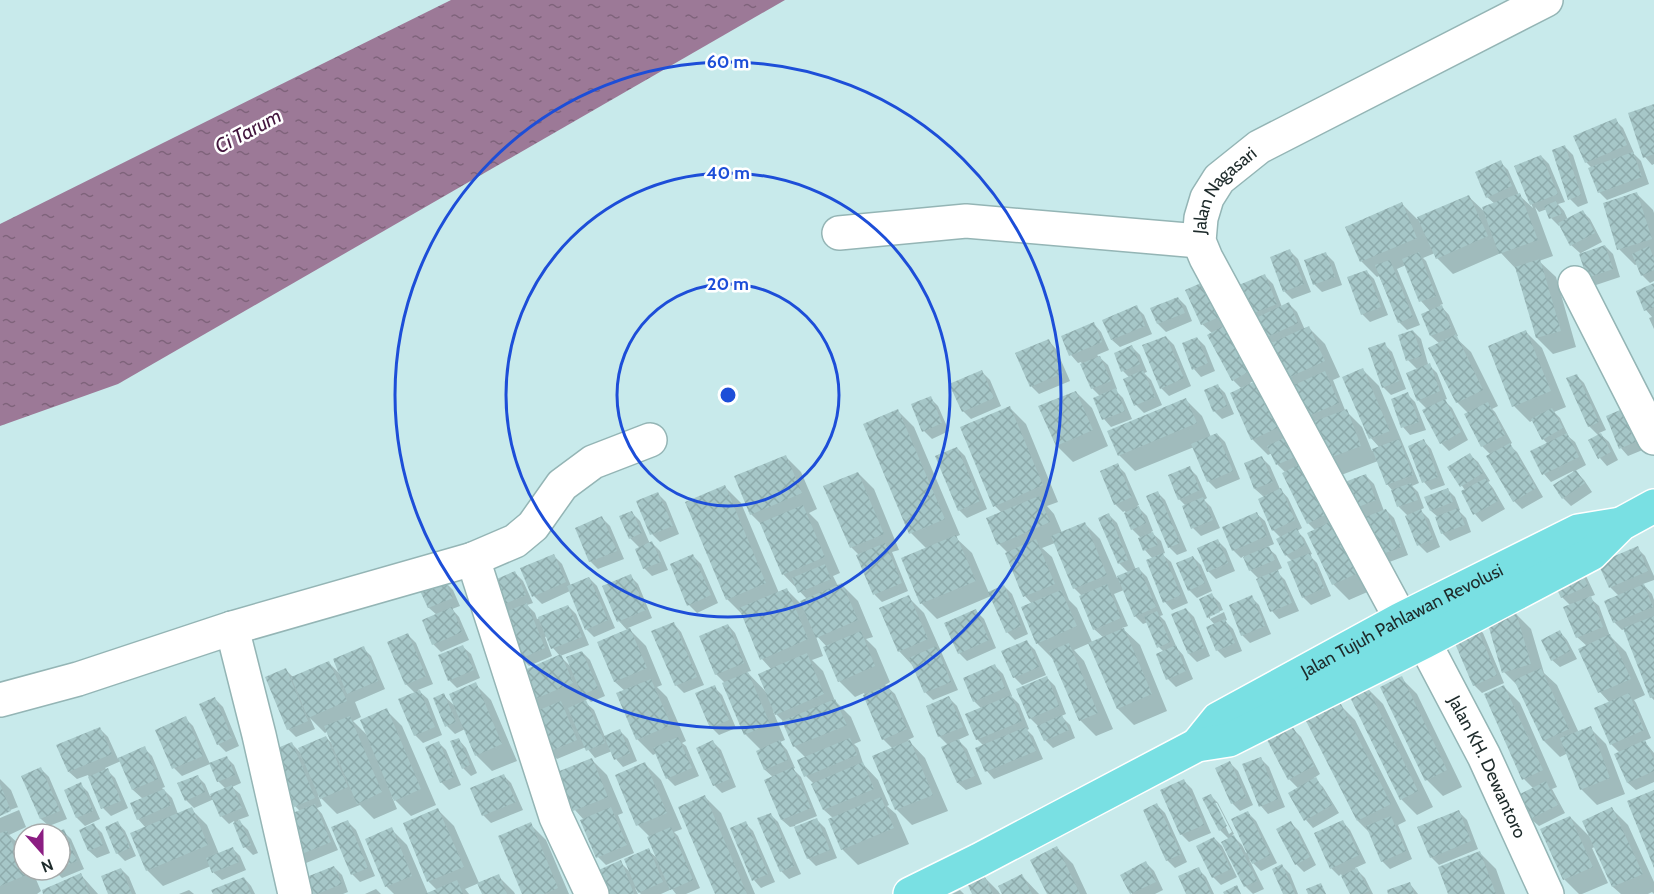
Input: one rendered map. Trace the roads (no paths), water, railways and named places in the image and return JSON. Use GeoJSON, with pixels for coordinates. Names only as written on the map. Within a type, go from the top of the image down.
{"type":"FeatureCollection","features":[{"type":"Feature","properties":{"kind":"main road","name":"Jalan Tujuh Pahlawan Revolusi"},"geometry":{"type":"LineString","coordinates":[[927,890],[979,860],[1197,745],[1228,740],[1424,642],[1591,554],[1621,524],[1654,506]]}},
{"type":"Feature","properties":{"kind":"main road","name":"Jalan Tujuh Pahlawan Revolusi"},"geometry":{"type":"LineString","coordinates":[[1197,745],[1218,719],[1401,619],[1578,531],[1621,524]]}},
{"type":"Feature","properties":{"kind":"street","name":"Jalan Nagasari"},"geometry":{"type":"LineString","coordinates":[[1401,619],[1206,258],[1199,241],[1201,218],[1207,198],[1220,179],[1259,147],[1546,0]]}},
{"type":"Feature","properties":{"kind":"street"},"geometry":{"type":"LineString","coordinates":[[839,233],[966,221],[1199,241]]}},
{"type":"Feature","properties":{"kind":"street"},"geometry":{"type":"LineString","coordinates":[[1575,283],[1654,438]]}},
{"type":"Feature","properties":{"kind":"street"},"geometry":{"type":"LineString","coordinates":[[0,700],[78,679],[231,628],[472,559],[515,541],[533,526],[562,485],[593,462],[650,440]]}},
{"type":"Feature","properties":{"kind":"street"},"geometry":{"type":"LineString","coordinates":[[472,559],[556,817],[592,894]]}},
{"type":"Feature","properties":{"kind":"street"},"geometry":{"type":"LineString","coordinates":[[231,628],[260,735],[295,894]]}},
{"type":"Feature","properties":{"kind":"street","name":"Jalan KH. Dewantoro"},"geometry":{"type":"LineString","coordinates":[[1424,642],[1484,756],[1546,894]]}},
{"type":"Feature","properties":{"kind":"water","name":"Ci Tarum"},"geometry":{"type":"Polygon","coordinates":[[[451,0],[785,0],[118,384],[0,426],[0,224],[451,0]]]}}]}
